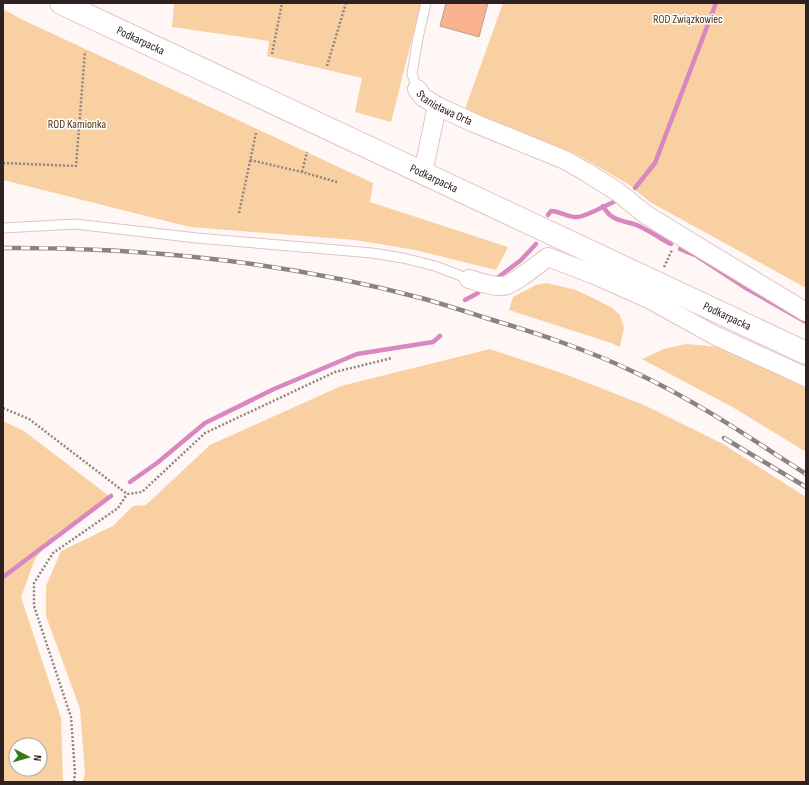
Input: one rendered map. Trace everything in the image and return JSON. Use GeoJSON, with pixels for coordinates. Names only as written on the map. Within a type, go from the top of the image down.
{"type":"FeatureCollection","features":[{"type":"Feature","properties":{"kind":"main road","name":"Podkarpacka"},"geometry":{"type":"LineString","coordinates":[[61,3],[806,353]]}},
{"type":"Feature","properties":{"kind":"street","name":"Stanisława Orła"},"geometry":{"type":"LineString","coordinates":[[417,89],[423,97],[437,106],[474,124],[566,160],[605,183],[644,214],[678,236],[806,312]]}},
{"type":"Feature","properties":{"kind":"street"},"geometry":{"type":"LineString","coordinates":[[423,173],[437,106]]}},
{"type":"Feature","properties":{"kind":"street"},"geometry":{"type":"LineString","coordinates":[[469,279],[487,284],[504,286],[513,282],[548,257],[595,275],[650,299],[714,335],[806,378]]}},
{"type":"Feature","properties":{"kind":"lane","name":"Stanisława Orła"},"geometry":{"type":"LineString","coordinates":[[417,89],[412,74],[426,3]]}},
{"type":"Feature","properties":{"kind":"lane"},"geometry":{"type":"LineString","coordinates":[[3,228],[75,224],[196,238],[372,253],[403,258],[435,266],[469,279]]}},
{"type":"Feature","properties":{"kind":"path"},"geometry":{"type":"LineString","coordinates":[[272,54],[282,3]]}},
{"type":"Feature","properties":{"kind":"path"},"geometry":{"type":"LineString","coordinates":[[327,66],[346,3]]}},
{"type":"Feature","properties":{"kind":"path"},"geometry":{"type":"LineString","coordinates":[[3,163],[76,166],[86,51]]}},
{"type":"Feature","properties":{"kind":"path"},"geometry":{"type":"LineString","coordinates":[[239,213],[256,133]]}},
{"type":"Feature","properties":{"kind":"path"},"geometry":{"type":"LineString","coordinates":[[302,172],[307,152]]}},
{"type":"Feature","properties":{"kind":"path"},"geometry":{"type":"LineString","coordinates":[[250,160],[337,182]]}},
{"type":"Feature","properties":{"kind":"path"},"geometry":{"type":"LineString","coordinates":[[663,269],[678,236]]}},
{"type":"Feature","properties":{"kind":"path"},"geometry":{"type":"LineString","coordinates":[[3,408],[29,419],[127,494],[142,492],[205,433],[334,372],[392,358]]}},
{"type":"Feature","properties":{"kind":"path"},"geometry":{"type":"LineString","coordinates":[[74,782],[76,773],[71,717],[34,606],[34,583],[53,553],[118,508],[127,494]]}},
{"type":"Feature","properties":{"kind":"green space"},"geometry":{"type":"Polygon","coordinates":[[[170,3],[421,3],[391,122],[355,112],[362,78],[267,56],[269,41],[172,27],[174,4],[170,3]]]}},
{"type":"Feature","properties":{"kind":"green space","name":"ROD Związkowiec"},"geometry":{"type":"Polygon","coordinates":[[[503,3],[806,3],[806,288],[650,202],[628,184],[576,154],[464,112],[503,3]]]}},
{"type":"Feature","properties":{"kind":"green space","name":"ROD Kamionka"},"geometry":{"type":"Polygon","coordinates":[[[3,9],[23,20],[373,183],[370,202],[508,247],[496,270],[415,250],[355,240],[190,227],[3,180],[3,9]]]}},
{"type":"Feature","properties":{"kind":"green space"},"geometry":{"type":"Polygon","coordinates":[[[547,283],[576,290],[612,308],[620,315],[624,328],[620,347],[509,310],[513,297],[536,285],[547,283]]]}},
{"type":"Feature","properties":{"kind":"green space"},"geometry":{"type":"Polygon","coordinates":[[[686,344],[722,347],[806,388],[806,452],[734,408],[642,359],[664,349],[686,344]]]}},
{"type":"Feature","properties":{"kind":"green space"},"geometry":{"type":"Polygon","coordinates":[[[490,349],[565,374],[644,405],[723,444],[806,497],[806,782],[83,782],[85,773],[80,709],[46,616],[46,586],[61,551],[113,526],[133,506],[146,505],[210,445],[341,386],[490,349]]]}},
{"type":"Feature","properties":{"kind":"green space"},"geometry":{"type":"Polygon","coordinates":[[[3,421],[24,431],[109,496],[52,537],[35,559],[21,597],[61,718],[63,782],[3,782],[3,421]]]}},
{"type":"Feature","properties":{"kind":"building"},"geometry":{"type":"Polygon","coordinates":[[[446,3],[488,3],[479,37],[440,26],[446,3]]]}},
{"type":"Feature","properties":{"kind":"waterway"},"geometry":{"type":"LineString","coordinates":[[635,188],[655,163],[716,3]]}},
{"type":"Feature","properties":{"kind":"waterway"},"geometry":{"type":"LineString","coordinates":[[548,215],[551,211],[578,217],[591,213],[616,201]]}},
{"type":"Feature","properties":{"kind":"waterway"},"geometry":{"type":"LineString","coordinates":[[603,206],[607,212],[616,219],[637,225],[671,244]]}},
{"type":"Feature","properties":{"kind":"waterway"},"geometry":{"type":"LineString","coordinates":[[496,279],[521,260],[536,244]]}},
{"type":"Feature","properties":{"kind":"waterway"},"geometry":{"type":"LineString","coordinates":[[680,249],[697,256],[746,288],[806,322]]}},
{"type":"Feature","properties":{"kind":"waterway"},"geometry":{"type":"LineString","coordinates":[[465,300],[478,293]]}},
{"type":"Feature","properties":{"kind":"waterway"},"geometry":{"type":"LineString","coordinates":[[130,482],[157,463],[205,423],[274,389],[357,354],[433,342],[440,336]]}},
{"type":"Feature","properties":{"kind":"waterway"},"geometry":{"type":"LineString","coordinates":[[3,577],[111,496]]}},
{"type":"Feature","properties":{"kind":"railway"},"geometry":{"type":"LineString","coordinates":[[3,248],[108,250],[214,259],[318,275],[370,285],[429,300],[561,342],[634,372],[700,407],[806,474]]}},
{"type":"Feature","properties":{"kind":"railway"},"geometry":{"type":"LineString","coordinates":[[724,438],[806,487]]}}]}
